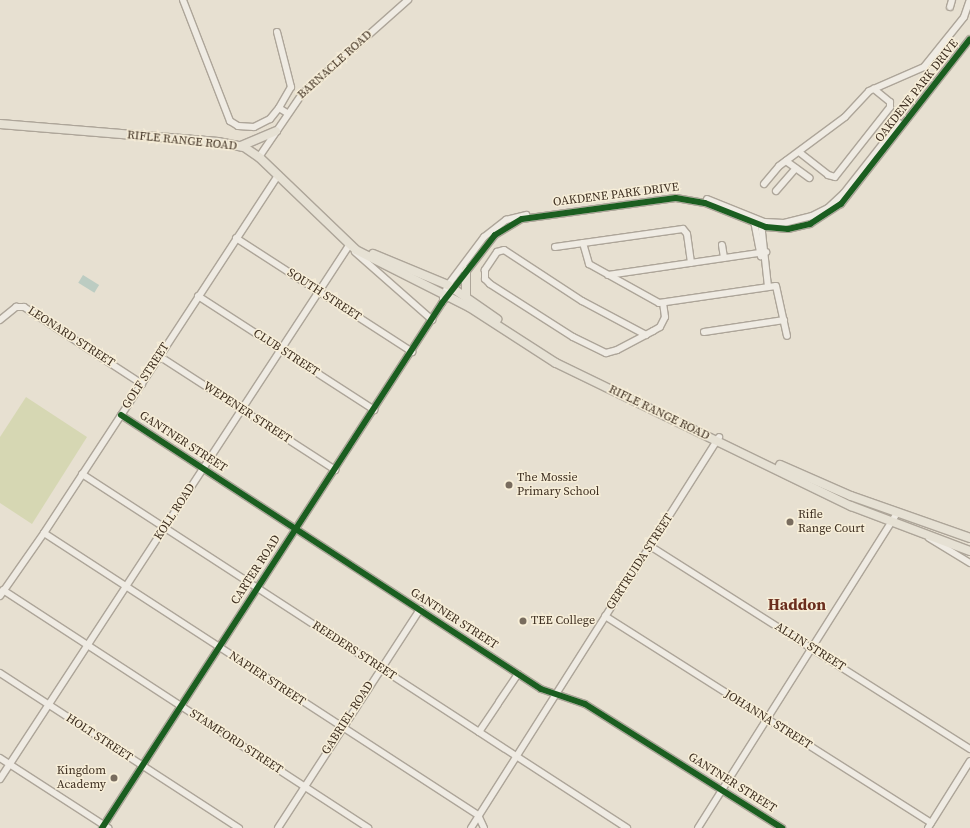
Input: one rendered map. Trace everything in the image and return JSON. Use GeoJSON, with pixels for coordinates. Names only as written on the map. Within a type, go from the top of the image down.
{"type":"FeatureCollection","features":[{"type":"Feature","properties":{"kind":"main road","name":"RIFLE RANGE ROAD"},"geometry":{"type":"LineString","coordinates":[[0,124],[241,146],[259,157],[350,245]]}},
{"type":"Feature","properties":{"kind":"main road"},"geometry":{"type":"LineString","coordinates":[[241,146],[276,131]]}},
{"type":"Feature","properties":{"kind":"main road"},"geometry":{"type":"LineString","coordinates":[[350,245],[360,250]]}},
{"type":"Feature","properties":{"kind":"main road","name":"RIFLE RANGE ROAD"},"geometry":{"type":"LineString","coordinates":[[360,250],[451,287],[466,296],[541,350],[718,439],[851,496],[970,538]]}},
{"type":"Feature","properties":{"kind":"main road","name":"RIFLE RANGE ROAD"},"geometry":{"type":"LineString","coordinates":[[360,250],[446,295],[556,363],[892,523],[970,551]]}},
{"type":"Feature","properties":{"kind":"main road"},"geometry":{"type":"LineString","coordinates":[[466,270],[464,288],[466,296]]}},
{"type":"Feature","properties":{"kind":"street"},"geometry":{"type":"LineString","coordinates":[[184,0],[232,124],[254,127],[270,119],[279,108],[291,87],[277,32]]}},
{"type":"Feature","properties":{"kind":"street","name":"BARNACLE ROAD"},"geometry":{"type":"LineString","coordinates":[[259,157],[302,94],[408,0]]}},
{"type":"Feature","properties":{"kind":"street"},"geometry":{"type":"LineString","coordinates":[[764,184],[786,161],[836,125],[874,89],[924,67],[964,17],[970,0]]}},
{"type":"Feature","properties":{"kind":"street","name":"OAKDENE PARK DRIVE"},"geometry":{"type":"LineString","coordinates":[[761,223],[784,223],[802,220],[822,211],[836,201],[970,34]]}},
{"type":"Feature","properties":{"kind":"street","name":"OAKDENE PARK DRIVE"},"geometry":{"type":"LineString","coordinates":[[446,295],[476,246],[500,228],[522,219],[676,198],[705,203],[779,229],[798,227],[831,212],[877,160],[970,39]]}},
{"type":"Feature","properties":{"kind":"street"},"geometry":{"type":"LineString","coordinates":[[799,152],[828,175],[835,177],[890,107],[890,102],[874,89]]}},
{"type":"Feature","properties":{"kind":"street"},"geometry":{"type":"LineString","coordinates":[[279,108],[287,114]]}},
{"type":"Feature","properties":{"kind":"street"},"geometry":{"type":"LineString","coordinates":[[786,161],[809,178]]}},
{"type":"Feature","properties":{"kind":"street"},"geometry":{"type":"LineString","coordinates":[[776,191],[796,168]]}},
{"type":"Feature","properties":{"kind":"street","name":"GOLF STREET"},"geometry":{"type":"LineString","coordinates":[[2,593],[44,533],[278,175]]}},
{"type":"Feature","properties":{"kind":"street"},"geometry":{"type":"LineString","coordinates":[[754,221],[758,253],[764,261]]}},
{"type":"Feature","properties":{"kind":"street"},"geometry":{"type":"LineString","coordinates":[[761,223],[766,252],[764,261],[768,286]]}},
{"type":"Feature","properties":{"kind":"street","name":"OAKDENE PARK DRIVE"},"geometry":{"type":"LineString","coordinates":[[451,287],[500,228]]}},
{"type":"Feature","properties":{"kind":"street"},"geometry":{"type":"LineString","coordinates":[[555,247],[683,229],[687,234],[691,263]]}},
{"type":"Feature","properties":{"kind":"street","name":"SOUTH STREET"},"geometry":{"type":"LineString","coordinates":[[236,238],[412,352]]}},
{"type":"Feature","properties":{"kind":"street"},"geometry":{"type":"LineString","coordinates":[[583,242],[589,264],[654,302],[663,303],[776,286],[779,290],[787,336]]}},
{"type":"Feature","properties":{"kind":"street","name":"KOLL ROAD"},"geometry":{"type":"LineString","coordinates":[[0,779],[318,291],[350,245]]}},
{"type":"Feature","properties":{"kind":"street","name":"RIFLE RANGE ROAD"},"geometry":{"type":"LineString","coordinates":[[350,245],[432,320]]}},
{"type":"Feature","properties":{"kind":"street"},"geometry":{"type":"LineString","coordinates":[[722,245],[724,258]]}},
{"type":"Feature","properties":{"kind":"street"},"geometry":{"type":"LineString","coordinates":[[646,335],[582,301],[504,250],[497,252],[484,270],[484,279],[490,284],[600,352],[613,352],[646,335],[664,321],[663,303]]}},
{"type":"Feature","properties":{"kind":"street"},"geometry":{"type":"LineString","coordinates":[[608,276],[766,252]]}},
{"type":"Feature","properties":{"kind":"street","name":"CARTER ROAD"},"geometry":{"type":"LineString","coordinates":[[104,827],[180,706],[412,352],[446,295]]}},
{"type":"Feature","properties":{"kind":"street","name":"CLUB STREET"},"geometry":{"type":"LineString","coordinates":[[198,296],[374,410]]}},
{"type":"Feature","properties":{"kind":"street","name":"LEONARD STREET"},"geometry":{"type":"LineString","coordinates":[[0,320],[16,307],[24,307],[142,384]]}},
{"type":"Feature","properties":{"kind":"street"},"geometry":{"type":"LineString","coordinates":[[704,332],[784,320]]}},
{"type":"Feature","properties":{"kind":"street","name":"WEPENER STREET"},"geometry":{"type":"LineString","coordinates":[[159,356],[335,470]]}},
{"type":"Feature","properties":{"kind":"street","name":"GANTNER STREET"},"geometry":{"type":"LineString","coordinates":[[121,416],[296,528],[518,674],[555,695],[585,704],[782,828]]}},
{"type":"Feature","properties":{"kind":"street","name":"GERTRUIDA STREET"},"geometry":{"type":"LineString","coordinates":[[471,828],[718,439]]}},
{"type":"Feature","properties":{"kind":"street","name":"REEDERS STREET"},"geometry":{"type":"LineString","coordinates":[[82,474],[627,828]]}},
{"type":"Feature","properties":{"kind":"street"},"geometry":{"type":"LineString","coordinates":[[698,828],[897,513]]}},
{"type":"Feature","properties":{"kind":"street","name":"NAPIER STREET"},"geometry":{"type":"LineString","coordinates":[[44,533],[478,815]]}},
{"type":"Feature","properties":{"kind":"street"},"geometry":{"type":"LineString","coordinates":[[921,533],[970,563]]}},
{"type":"Feature","properties":{"kind":"street","name":"ALLIN STREET"},"geometry":{"type":"LineString","coordinates":[[650,546],[970,749]]}},
{"type":"Feature","properties":{"kind":"street","name":"STAMFORD STREET"},"geometry":{"type":"LineString","coordinates":[[2,593],[87,646],[368,828]]}},
{"type":"Feature","properties":{"kind":"street","name":"GABRIEL ROAD"},"geometry":{"type":"LineString","coordinates":[[278,828],[420,609]]}},
{"type":"Feature","properties":{"kind":"street","name":"JOHANNA STREET"},"geometry":{"type":"LineString","coordinates":[[605,616],[767,719],[929,826]]}},
{"type":"Feature","properties":{"kind":"street","name":"HOLT STREET"},"geometry":{"type":"LineString","coordinates":[[0,673],[239,828]]}},
{"type":"Feature","properties":{"kind":"street"},"geometry":{"type":"LineString","coordinates":[[479,732],[518,674]]}},
{"type":"Feature","properties":{"kind":"street"},"geometry":{"type":"LineString","coordinates":[[0,758],[104,827]]}},
{"type":"Feature","properties":{"kind":"street"},"geometry":{"type":"LineString","coordinates":[[929,826],[970,761]]}},
{"type":"Feature","properties":{"kind":"street"},"geometry":{"type":"LineString","coordinates":[[478,815],[484,828]]}},
{"type":"Feature","properties":{"kind":"green space"},"geometry":{"type":"Polygon","coordinates":[[[26,397],[87,437],[32,524],[0,503],[0,437],[26,397]]]}},
{"type":"Feature","properties":{"kind":"shaded area"},"geometry":{"type":"Polygon","coordinates":[[[83,275],[99,285],[94,293],[78,283],[83,275]]]}},
{"type":"Feature","properties":{"kind":"cycle path"},"geometry":{"type":"LineString","coordinates":[[102,828],[442,303],[495,235],[522,219],[676,198],[705,203],[766,227],[788,229],[810,224],[841,204],[970,39]]}},
{"type":"Feature","properties":{"kind":"cycle path"},"geometry":{"type":"LineString","coordinates":[[121,415],[541,689],[585,704],[782,828]]}},
{"type":"Feature","properties":{"kind":"place","name":"The Mossie Primary School"},"geometry":{"type":"Point","coordinates":[509,485]}},
{"type":"Feature","properties":{"kind":"place","name":"Rifle Range Court"},"geometry":{"type":"Point","coordinates":[790,522]}},
{"type":"Feature","properties":{"kind":"place","name":"TEE College"},"geometry":{"type":"Point","coordinates":[523,621]}},
{"type":"Feature","properties":{"kind":"place","name":"Kingdom Academy"},"geometry":{"type":"Point","coordinates":[114,778]}},
{"type":"Feature","properties":{"kind":"district","name":"Haddon"},"geometry":{"type":"Point","coordinates":[797,604]}}]}
